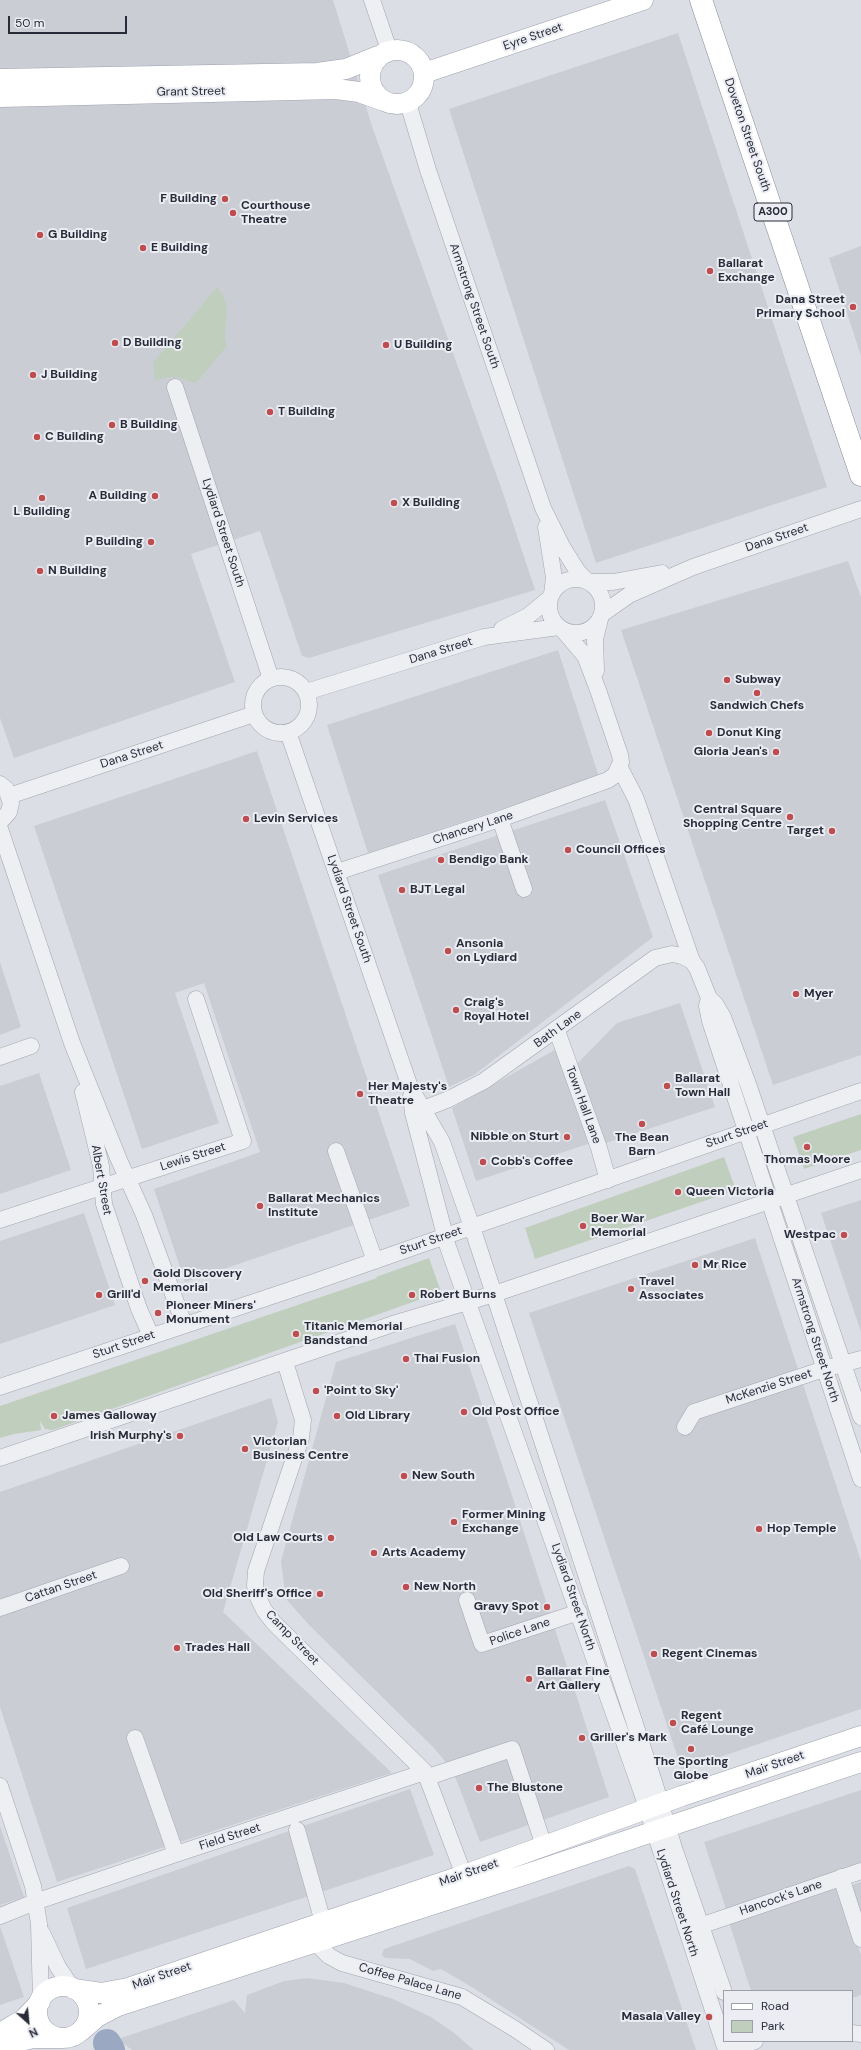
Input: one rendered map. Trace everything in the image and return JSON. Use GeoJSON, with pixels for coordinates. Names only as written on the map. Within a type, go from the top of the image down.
{"type":"FeatureCollection","features":[{"type":"Feature","properties":{"kind":"highway","name":"Doveton Street South"},"geometry":{"type":"LineString","coordinates":[[701,0],[861,474]]}},
{"type":"Feature","properties":{"kind":"main road","name":"Eyre Street"},"geometry":{"type":"LineString","coordinates":[[424,72],[643,0]]}},
{"type":"Feature","properties":{"kind":"main road"},"geometry":{"type":"LineString","coordinates":[[404,51],[413,55],[420,63],[424,72],[424,81],[421,90],[408,103],[395,104],[381,100],[373,90],[370,78],[370,69],[383,53],[404,51]]}},
{"type":"Feature","properties":{"kind":"main road","name":"Grant Street"},"geometry":{"type":"LineString","coordinates":[[0,79],[317,73],[346,70],[383,53]]}},
{"type":"Feature","properties":{"kind":"main road","name":"Grant Street"},"geometry":{"type":"LineString","coordinates":[[0,97],[336,89],[359,92],[381,100]]}},
{"type":"Feature","properties":{"kind":"main road","name":"Mair Street"},"geometry":{"type":"LineString","coordinates":[[81,2031],[97,2017],[118,2006],[314,1942],[467,1883],[544,1846],[654,1806],[861,1736]]}},
{"type":"Feature","properties":{"kind":"main road","name":"Mair Street"},"geometry":{"type":"LineString","coordinates":[[74,1989],[101,1993],[120,1991],[323,1922],[660,1828],[861,1762]]}},
{"type":"Feature","properties":{"kind":"main road"},"geometry":{"type":"LineString","coordinates":[[0,2033],[24,2020],[45,1994],[58,1987],[74,1989],[84,1997],[89,2008],[88,2021],[81,2031],[68,2038],[33,2038],[0,2046]]}},
{"type":"Feature","properties":{"kind":"main road"},"geometry":{"type":"LineString","coordinates":[[40,2001],[38,2018],[41,2026],[46,2032],[61,2038]]}},
{"type":"Feature","properties":{"kind":"street"},"geometry":{"type":"LineString","coordinates":[[372,0],[383,53]]}},
{"type":"Feature","properties":{"kind":"street","name":"Armstrong Street South"},"geometry":{"type":"LineString","coordinates":[[408,103],[428,170],[543,508],[563,548],[578,572],[587,581]]}},
{"type":"Feature","properties":{"kind":"street","name":"Lydiard Street South"},"geometry":{"type":"LineString","coordinates":[[175,387],[271,679]]}},
{"type":"Feature","properties":{"kind":"street","name":"Armstrong Street South"},"geometry":{"type":"LineString","coordinates":[[543,508],[553,570],[551,596]]}},
{"type":"Feature","properties":{"kind":"street","name":"Dana Street"},"geometry":{"type":"LineString","coordinates":[[601,616],[629,595],[693,568],[861,509]]}},
{"type":"Feature","properties":{"kind":"street","name":"Dana Street"},"geometry":{"type":"LineString","coordinates":[[587,581],[613,582],[693,568]]}},
{"type":"Feature","properties":{"kind":"street"},"geometry":{"type":"LineString","coordinates":[[598,690],[594,646],[603,605],[601,596],[596,588],[587,581],[578,579],[566,580],[559,584],[551,596],[550,614],[585,656],[598,690],[620,759],[636,799],[692,961],[697,968],[708,998],[707,1006],[710,1021],[769,1201]]}},
{"type":"Feature","properties":{"kind":"street","name":"Dana Street"},"geometry":{"type":"LineString","coordinates":[[306,692],[484,637],[520,620],[551,596]]}},
{"type":"Feature","properties":{"kind":"street"},"geometry":{"type":"LineString","coordinates":[[561,628],[574,633],[584,632],[594,626],[601,616]]}},
{"type":"Feature","properties":{"kind":"street","name":"Dana Street"},"geometry":{"type":"LineString","coordinates":[[484,637],[561,628]]}},
{"type":"Feature","properties":{"kind":"street"},"geometry":{"type":"LineString","coordinates":[[281,677],[291,679],[300,684],[306,692],[309,704],[306,716],[299,726],[288,732],[278,733],[268,730],[259,723],[254,714],[253,703],[256,693],[262,684],[271,679],[281,677]]}},
{"type":"Feature","properties":{"kind":"street","name":"Dana Street"},"geometry":{"type":"LineString","coordinates":[[5,790],[254,714]]}},
{"type":"Feature","properties":{"kind":"street","name":"Lydiard Street South"},"geometry":{"type":"LineString","coordinates":[[288,732],[410,1087],[417,1111],[445,1236]]}},
{"type":"Feature","properties":{"kind":"street","name":"Chancery Lane"},"geometry":{"type":"LineString","coordinates":[[337,872],[500,819],[608,780],[615,775],[620,759]]}},
{"type":"Feature","properties":{"kind":"street"},"geometry":{"type":"LineString","coordinates":[[0,822],[9,812],[11,803],[5,790]]}},
{"type":"Feature","properties":{"kind":"street"},"geometry":{"type":"LineString","coordinates":[[500,819],[524,889]]}},
{"type":"Feature","properties":{"kind":"street","name":"Albert Street"},"geometry":{"type":"LineString","coordinates":[[0,828],[72,1042],[127,1178],[144,1215],[184,1324]]}},
{"type":"Feature","properties":{"kind":"street","name":"Bath Lane"},"geometry":{"type":"LineString","coordinates":[[417,1111],[476,1086],[556,1031],[660,956],[672,954],[682,956],[692,961]]}},
{"type":"Feature","properties":{"kind":"street"},"geometry":{"type":"LineString","coordinates":[[708,998],[716,1005],[723,1017],[786,1195]]}},
{"type":"Feature","properties":{"kind":"street","name":"Lewis Street"},"geometry":{"type":"LineString","coordinates":[[0,1220],[243,1141],[196,999]]}},
{"type":"Feature","properties":{"kind":"street","name":"Town Hall Lane"},"geometry":{"type":"LineString","coordinates":[[556,1031],[599,1148],[608,1180]]}},
{"type":"Feature","properties":{"kind":"street","name":"Albert Street"},"geometry":{"type":"LineString","coordinates":[[72,1042],[100,1166],[104,1204],[111,1229],[139,1309],[151,1336]]}},
{"type":"Feature","properties":{"kind":"street"},"geometry":{"type":"LineString","coordinates":[[0,1057],[31,1046]]}},
{"type":"Feature","properties":{"kind":"street","name":"Sturt Street"},"geometry":{"type":"LineString","coordinates":[[0,1387],[375,1261],[861,1091]]}},
{"type":"Feature","properties":{"kind":"street","name":"Lydiard Street South"},"geometry":{"type":"LineString","coordinates":[[417,1111],[444,1149],[472,1227]]}},
{"type":"Feature","properties":{"kind":"street"},"geometry":{"type":"LineString","coordinates":[[336,1150],[375,1261]]}},
{"type":"Feature","properties":{"kind":"street"},"geometry":{"type":"LineString","coordinates":[[0,1458],[285,1362],[392,1324],[467,1303],[861,1170]]}},
{"type":"Feature","properties":{"kind":"street","name":"Armstrong Street North"},"geometry":{"type":"LineString","coordinates":[[786,1195],[861,1417]]}},
{"type":"Feature","properties":{"kind":"street","name":"Armstrong Street North"},"geometry":{"type":"LineString","coordinates":[[769,1201],[861,1479]]}},
{"type":"Feature","properties":{"kind":"street","name":"Lydiard Street North"},"geometry":{"type":"LineString","coordinates":[[472,1227],[654,1806],[723,2040]]}},
{"type":"Feature","properties":{"kind":"street","name":"Lydiard Street North"},"geometry":{"type":"LineString","coordinates":[[445,1236],[467,1303],[579,1612],[654,1806]]}},
{"type":"Feature","properties":{"kind":"street","name":"McKenzie Street"},"geometry":{"type":"LineString","coordinates":[[686,1427],[694,1412],[824,1369],[861,1359]]}},
{"type":"Feature","properties":{"kind":"street","name":"Camp Street"},"geometry":{"type":"LineString","coordinates":[[285,1362],[303,1420],[301,1438],[256,1571],[256,1593],[264,1610],[274,1623],[426,1774],[467,1883]]}},
{"type":"Feature","properties":{"kind":"street","name":"Cattan Street"},"geometry":{"type":"LineString","coordinates":[[0,1608],[121,1566]]}},
{"type":"Feature","properties":{"kind":"street","name":"Police Lane"},"geometry":{"type":"LineString","coordinates":[[468,1600],[482,1644],[579,1612]]}},
{"type":"Feature","properties":{"kind":"street"},"geometry":{"type":"LineString","coordinates":[[135,1738],[176,1854]]}},
{"type":"Feature","properties":{"kind":"street","name":"Field Street"},"geometry":{"type":"LineString","coordinates":[[0,1916],[36,1905],[176,1854],[426,1774],[512,1749],[544,1846]]}},
{"type":"Feature","properties":{"kind":"street"},"geometry":{"type":"LineString","coordinates":[[0,1786],[29,1873],[36,1905],[39,1924],[40,2001]]}},
{"type":"Feature","properties":{"kind":"street","name":"Lydiard Street North"},"geometry":{"type":"LineString","coordinates":[[660,1828],[700,1926],[723,1990]]}},
{"type":"Feature","properties":{"kind":"street"},"geometry":{"type":"LineString","coordinates":[[297,1830],[323,1922]]}},
{"type":"Feature","properties":{"kind":"street","name":"Hancock's Lane"},"geometry":{"type":"LineString","coordinates":[[700,1926],[861,1870]]}},
{"type":"Feature","properties":{"kind":"street"},"geometry":{"type":"LineString","coordinates":[[841,1877],[861,1939]]}},
{"type":"Feature","properties":{"kind":"street"},"geometry":{"type":"LineString","coordinates":[[39,1924],[58,1967],[74,1989]]}},
{"type":"Feature","properties":{"kind":"street","name":"Coffee Palace Lane"},"geometry":{"type":"LineString","coordinates":[[314,1942],[329,1956],[342,1962],[462,1997],[496,2017],[546,2050]]}},
{"type":"Feature","properties":{"kind":"shaded area"},"geometry":{"type":"Polygon","coordinates":[[[0,0],[333,0],[373,129],[503,493],[535,590],[309,658],[302,656],[260,531],[191,554],[235,682],[14,758],[0,718],[0,0]]]}},
{"type":"Feature","properties":{"kind":"shaded area"},"geometry":{"type":"Polygon","coordinates":[[[678,33],[827,487],[596,563],[449,109],[678,33]]]}},
{"type":"Feature","properties":{"kind":"shaded area","name":"Dana Street Primary School"},"geometry":{"type":"Polygon","coordinates":[[[861,246],[861,356],[829,258],[861,246]]]}},
{"type":"Feature","properties":{"kind":"shaded area"},"geometry":{"type":"Polygon","coordinates":[[[848,561],[861,597],[861,1055],[773,1085],[621,630],[848,561]]]}},
{"type":"Feature","properties":{"kind":"shaded area"},"geometry":{"type":"Polygon","coordinates":[[[558,650],[599,777],[368,853],[327,725],[558,650]]]}},
{"type":"Feature","properties":{"kind":"shaded area"},"geometry":{"type":"Polygon","coordinates":[[[257,751],[410,1206],[185,1282],[154,1189],[260,1152],[204,983],[175,993],[219,1123],[142,1149],[34,826],[257,751]]]}},
{"type":"Feature","properties":{"kind":"shaded area"},"geometry":{"type":"Polygon","coordinates":[[[605,800],[653,937],[474,1075],[449,1087],[378,875],[605,800]]]}},
{"type":"Feature","properties":{"kind":"shaded area"},"geometry":{"type":"Polygon","coordinates":[[[0,962],[21,1027],[0,1035],[0,962]]]}},
{"type":"Feature","properties":{"kind":"shaded area","name":"Ballarat Town Hall"},"geometry":{"type":"Polygon","coordinates":[[[680,1003],[715,1107],[603,1144],[576,1065],[617,1023],[680,1003]]]}},
{"type":"Feature","properties":{"kind":"shaded area"},"geometry":{"type":"Polygon","coordinates":[[[558,1048],[591,1143],[476,1181],[452,1108],[558,1048]]]}},
{"type":"Feature","properties":{"kind":"shaded area"},"geometry":{"type":"Polygon","coordinates":[[[39,1073],[71,1170],[0,1194],[0,1086],[39,1073]]]}},
{"type":"Feature","properties":{"kind":"shaded area"},"geometry":{"type":"Polygon","coordinates":[[[861,1200],[861,1332],[821,1213],[861,1200]]]}},
{"type":"Feature","properties":{"kind":"shaded area"},"geometry":{"type":"Polygon","coordinates":[[[84,1213],[115,1305],[0,1344],[0,1241],[84,1213]]]}},
{"type":"Feature","properties":{"kind":"shaded area"},"geometry":{"type":"Polygon","coordinates":[[[755,1238],[861,1561],[861,1709],[682,1770],[529,1313],[755,1238]]]}},
{"type":"Feature","properties":{"kind":"shaded area"},"geometry":{"type":"Polygon","coordinates":[[[455,1324],[609,1797],[480,1842],[453,1771],[434,1748],[309,1625],[286,1599],[281,1561],[336,1362],[455,1324]]]}},
{"type":"Feature","properties":{"kind":"shaded area"},"geometry":{"type":"Polygon","coordinates":[[[271,1398],[278,1422],[223,1612],[392,1773],[57,1882],[0,1707],[0,1492],[271,1398]]]}},
{"type":"Feature","properties":{"kind":"shaded area"},"geometry":{"type":"Polygon","coordinates":[[[410,1789],[434,1855],[86,1969],[67,1908],[410,1789]]]}},
{"type":"Feature","properties":{"kind":"shaded area"},"geometry":{"type":"Polygon","coordinates":[[[861,1790],[861,1864],[726,1909],[704,1842],[861,1790]]]}},
{"type":"Feature","properties":{"kind":"shaded area"},"geometry":{"type":"Polygon","coordinates":[[[0,1826],[24,1897],[0,1905],[0,1826]]]}},
{"type":"Feature","properties":{"kind":"shaded area"},"geometry":{"type":"Polygon","coordinates":[[[629,1866],[635,1869],[696,2050],[569,2050],[475,1989],[441,1969],[433,1971],[410,1959],[385,1958],[382,1955],[384,1949],[629,1866]]]}},
{"type":"Feature","properties":{"kind":"shaded area"},"geometry":{"type":"Polygon","coordinates":[[[861,1882],[861,1912],[852,1885],[861,1882]]]}},
{"type":"Feature","properties":{"kind":"shaded area"},"geometry":{"type":"Polygon","coordinates":[[[839,1886],[861,1955],[861,1995],[853,1998],[853,1990],[751,1990],[729,1922],[839,1886]]]}},
{"type":"Feature","properties":{"kind":"shaded area"},"geometry":{"type":"Polygon","coordinates":[[[0,1926],[24,1997],[0,2005],[0,1926]]]}},
{"type":"Feature","properties":{"kind":"shaded area"},"geometry":{"type":"Polygon","coordinates":[[[307,1978],[344,1983],[393,1999],[431,2017],[453,2032],[474,2050],[132,2050],[118,2039],[234,2000],[245,2013],[247,1995],[284,1981],[307,1978]]]}},
{"type":"Feature","properties":{"kind":"green space"},"geometry":{"type":"Polygon","coordinates":[[[217,287],[223,295],[227,307],[225,338],[227,346],[195,383],[177,377],[168,377],[155,380],[153,363],[217,287]]]}},
{"type":"Feature","properties":{"kind":"green space"},"geometry":{"type":"Polygon","coordinates":[[[861,1114],[861,1150],[804,1169],[793,1137],[861,1114]]]}},
{"type":"Feature","properties":{"kind":"green space"},"geometry":{"type":"Polygon","coordinates":[[[724,1157],[736,1190],[535,1259],[525,1228],[724,1157]]]}},
{"type":"Feature","properties":{"kind":"green space"},"geometry":{"type":"Polygon","coordinates":[[[429,1258],[440,1289],[438,1293],[53,1430],[45,1429],[40,1421],[41,1430],[14,1434],[0,1438],[0,1406],[377,1278],[376,1277],[429,1258]]]}},
{"type":"Feature","properties":{"kind":"waterway"},"geometry":{"type":"LineString","coordinates":[[107,2043],[111,2050]]}},
{"type":"Feature","properties":{"kind":"place","name":"F Building"},"geometry":{"type":"Point","coordinates":[225,199]}},
{"type":"Feature","properties":{"kind":"place","name":"Courthouse Theatre"},"geometry":{"type":"Point","coordinates":[233,213]}},
{"type":"Feature","properties":{"kind":"place","name":"G Building"},"geometry":{"type":"Point","coordinates":[40,235]}},
{"type":"Feature","properties":{"kind":"place","name":"E Building"},"geometry":{"type":"Point","coordinates":[143,248]}},
{"type":"Feature","properties":{"kind":"place","name":"Ballarat Exchange"},"geometry":{"type":"Point","coordinates":[710,271]}},
{"type":"Feature","properties":{"kind":"place","name":"Dana Street Primary School"},"geometry":{"type":"Point","coordinates":[853,307]}},
{"type":"Feature","properties":{"kind":"place","name":"D Building"},"geometry":{"type":"Point","coordinates":[115,343]}},
{"type":"Feature","properties":{"kind":"place","name":"U Building"},"geometry":{"type":"Point","coordinates":[386,345]}},
{"type":"Feature","properties":{"kind":"place","name":"J Building"},"geometry":{"type":"Point","coordinates":[33,375]}},
{"type":"Feature","properties":{"kind":"place","name":"T Building"},"geometry":{"type":"Point","coordinates":[270,412]}},
{"type":"Feature","properties":{"kind":"place","name":"B Building"},"geometry":{"type":"Point","coordinates":[112,425]}},
{"type":"Feature","properties":{"kind":"place","name":"C Building"},"geometry":{"type":"Point","coordinates":[37,437]}},
{"type":"Feature","properties":{"kind":"place","name":"A Building"},"geometry":{"type":"Point","coordinates":[155,496]}},
{"type":"Feature","properties":{"kind":"place","name":"L Building"},"geometry":{"type":"Point","coordinates":[42,498]}},
{"type":"Feature","properties":{"kind":"place","name":"X Building"},"geometry":{"type":"Point","coordinates":[394,503]}},
{"type":"Feature","properties":{"kind":"place","name":"P Building"},"geometry":{"type":"Point","coordinates":[151,542]}},
{"type":"Feature","properties":{"kind":"place","name":"N Building"},"geometry":{"type":"Point","coordinates":[40,571]}},
{"type":"Feature","properties":{"kind":"place","name":"Subway"},"geometry":{"type":"Point","coordinates":[727,680]}},
{"type":"Feature","properties":{"kind":"place","name":"Sandwich Chefs"},"geometry":{"type":"Point","coordinates":[757,693]}},
{"type":"Feature","properties":{"kind":"place","name":"Donut King"},"geometry":{"type":"Point","coordinates":[709,733]}},
{"type":"Feature","properties":{"kind":"place","name":"Gloria Jean's"},"geometry":{"type":"Point","coordinates":[776,752]}},
{"type":"Feature","properties":{"kind":"place","name":"Central Square Shopping Centre"},"geometry":{"type":"Point","coordinates":[790,817]}},
{"type":"Feature","properties":{"kind":"place","name":"Levin Services"},"geometry":{"type":"Point","coordinates":[246,819]}},
{"type":"Feature","properties":{"kind":"place","name":"Target"},"geometry":{"type":"Point","coordinates":[832,831]}},
{"type":"Feature","properties":{"kind":"place","name":"Council Offices"},"geometry":{"type":"Point","coordinates":[568,850]}},
{"type":"Feature","properties":{"kind":"place","name":"Bendigo Bank"},"geometry":{"type":"Point","coordinates":[441,860]}},
{"type":"Feature","properties":{"kind":"place","name":"BJT Legal"},"geometry":{"type":"Point","coordinates":[402,890]}},
{"type":"Feature","properties":{"kind":"place","name":"Ansonia on Lydiard"},"geometry":{"type":"Point","coordinates":[448,951]}},
{"type":"Feature","properties":{"kind":"place","name":"Myer"},"geometry":{"type":"Point","coordinates":[796,994]}},
{"type":"Feature","properties":{"kind":"place","name":"Craig's Royal Hotel"},"geometry":{"type":"Point","coordinates":[456,1010]}},
{"type":"Feature","properties":{"kind":"place","name":"Ballarat Town Hall"},"geometry":{"type":"Point","coordinates":[667,1086]}},
{"type":"Feature","properties":{"kind":"place","name":"Her Majesty's Theatre"},"geometry":{"type":"Point","coordinates":[360,1094]}},
{"type":"Feature","properties":{"kind":"place","name":"The Bean Barn"},"geometry":{"type":"Point","coordinates":[642,1124]}},
{"type":"Feature","properties":{"kind":"place","name":"Nibble on Sturt"},"geometry":{"type":"Point","coordinates":[567,1137]}},
{"type":"Feature","properties":{"kind":"place","name":"Thomas Moore"},"geometry":{"type":"Point","coordinates":[807,1147]}},
{"type":"Feature","properties":{"kind":"place","name":"Cobb's Coffee"},"geometry":{"type":"Point","coordinates":[483,1162]}},
{"type":"Feature","properties":{"kind":"place","name":"Queen Victoria"},"geometry":{"type":"Point","coordinates":[678,1192]}},
{"type":"Feature","properties":{"kind":"place","name":"Ballarat Mechanics Institute"},"geometry":{"type":"Point","coordinates":[260,1206]}},
{"type":"Feature","properties":{"kind":"place","name":"Boer War Memorial"},"geometry":{"type":"Point","coordinates":[583,1226]}},
{"type":"Feature","properties":{"kind":"place","name":"Westpac"},"geometry":{"type":"Point","coordinates":[844,1235]}},
{"type":"Feature","properties":{"kind":"place","name":"Mr Rice"},"geometry":{"type":"Point","coordinates":[695,1265]}},
{"type":"Feature","properties":{"kind":"place","name":"Gold Discovery Memorial"},"geometry":{"type":"Point","coordinates":[145,1281]}},
{"type":"Feature","properties":{"kind":"place","name":"Travel Associates"},"geometry":{"type":"Point","coordinates":[631,1289]}},
{"type":"Feature","properties":{"kind":"place","name":"Grill'd"},"geometry":{"type":"Point","coordinates":[99,1295]}},
{"type":"Feature","properties":{"kind":"place","name":"Robert Burns"},"geometry":{"type":"Point","coordinates":[412,1295]}},
{"type":"Feature","properties":{"kind":"place","name":"Pioneer Miners' Monument"},"geometry":{"type":"Point","coordinates":[158,1313]}},
{"type":"Feature","properties":{"kind":"place","name":"Titanic Memorial Bandstand"},"geometry":{"type":"Point","coordinates":[296,1334]}},
{"type":"Feature","properties":{"kind":"place","name":"Thai Fusion"},"geometry":{"type":"Point","coordinates":[406,1359]}},
{"type":"Feature","properties":{"kind":"place","name":"'Point to Sky'"},"geometry":{"type":"Point","coordinates":[316,1391]}},
{"type":"Feature","properties":{"kind":"place","name":"Old Post Office"},"geometry":{"type":"Point","coordinates":[464,1412]}},
{"type":"Feature","properties":{"kind":"place","name":"James Galloway"},"geometry":{"type":"Point","coordinates":[54,1416]}},
{"type":"Feature","properties":{"kind":"place","name":"Old Library"},"geometry":{"type":"Point","coordinates":[337,1416]}},
{"type":"Feature","properties":{"kind":"place","name":"Irish Murphy's"},"geometry":{"type":"Point","coordinates":[180,1436]}},
{"type":"Feature","properties":{"kind":"place","name":"Victorian Business Centre"},"geometry":{"type":"Point","coordinates":[245,1449]}},
{"type":"Feature","properties":{"kind":"place","name":"New South"},"geometry":{"type":"Point","coordinates":[404,1476]}},
{"type":"Feature","properties":{"kind":"place","name":"Former Mining Exchange"},"geometry":{"type":"Point","coordinates":[454,1522]}},
{"type":"Feature","properties":{"kind":"place","name":"Hop Temple"},"geometry":{"type":"Point","coordinates":[759,1529]}},
{"type":"Feature","properties":{"kind":"place","name":"Old Law Courts"},"geometry":{"type":"Point","coordinates":[331,1538]}},
{"type":"Feature","properties":{"kind":"place","name":"Arts Academy"},"geometry":{"type":"Point","coordinates":[374,1553]}},
{"type":"Feature","properties":{"kind":"place","name":"New North"},"geometry":{"type":"Point","coordinates":[406,1587]}},
{"type":"Feature","properties":{"kind":"place","name":"Old Sheriff's Office"},"geometry":{"type":"Point","coordinates":[320,1594]}},
{"type":"Feature","properties":{"kind":"place","name":"Gravy Spot"},"geometry":{"type":"Point","coordinates":[547,1607]}},
{"type":"Feature","properties":{"kind":"place","name":"Trades Hall"},"geometry":{"type":"Point","coordinates":[177,1648]}},
{"type":"Feature","properties":{"kind":"place","name":"Regent Cinemas"},"geometry":{"type":"Point","coordinates":[654,1654]}},
{"type":"Feature","properties":{"kind":"place","name":"Ballarat Fine Art Gallery"},"geometry":{"type":"Point","coordinates":[529,1679]}},
{"type":"Feature","properties":{"kind":"place","name":"Regent Café Lounge"},"geometry":{"type":"Point","coordinates":[673,1723]}},
{"type":"Feature","properties":{"kind":"place","name":"Griller's Mark"},"geometry":{"type":"Point","coordinates":[582,1738]}},
{"type":"Feature","properties":{"kind":"place","name":"The Sporting Globe"},"geometry":{"type":"Point","coordinates":[691,1749]}},
{"type":"Feature","properties":{"kind":"place","name":"The Blustone"},"geometry":{"type":"Point","coordinates":[479,1788]}},
{"type":"Feature","properties":{"kind":"place","name":"Masala Valley"},"geometry":{"type":"Point","coordinates":[709,2017]}}]}
